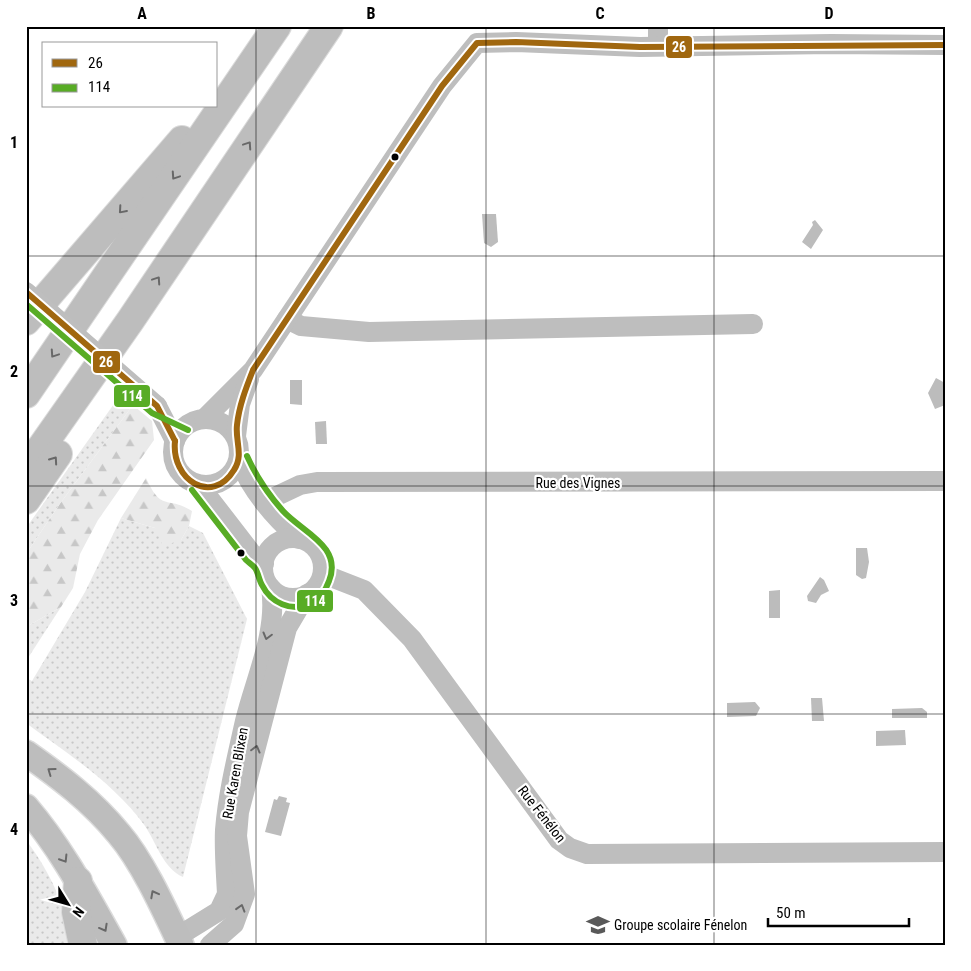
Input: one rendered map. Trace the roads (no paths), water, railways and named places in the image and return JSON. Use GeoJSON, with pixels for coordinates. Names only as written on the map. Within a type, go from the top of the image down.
{"type":"FeatureCollection","features":[{"type":"Feature","properties":{"kind":"highway"},"geometry":{"type":"LineString","coordinates":[[26,468],[130,321],[329,26]]}},
{"type":"Feature","properties":{"kind":"highway"},"geometry":{"type":"LineString","coordinates":[[218,97],[275,30]]}},
{"type":"Feature","properties":{"kind":"highway"},"geometry":{"type":"LineString","coordinates":[[26,394],[275,30]]}},
{"type":"Feature","properties":{"kind":"highway"},"geometry":{"type":"LineString","coordinates":[[26,321],[208,108]]}},
{"type":"Feature","properties":{"kind":"highway"},"geometry":{"type":"LineString","coordinates":[[26,500],[121,365],[130,321]]}},
{"type":"Feature","properties":{"kind":"highway"},"geometry":{"type":"LineString","coordinates":[[78,881],[76,912],[83,945]]}},
{"type":"Feature","properties":{"kind":"main road"},"geometry":{"type":"LineString","coordinates":[[26,753],[73,787],[121,835],[137,860],[174,942]]}},
{"type":"Feature","properties":{"kind":"main road"},"geometry":{"type":"LineString","coordinates":[[26,807],[50,836],[114,945]]}},
{"type":"Feature","properties":{"kind":"street"},"geometry":{"type":"LineString","coordinates":[[300,539],[287,539],[276,544],[268,553],[264,564],[265,577],[271,588],[278,594],[288,597],[307,594],[314,589],[323,574],[321,556],[315,548],[300,539],[264,502],[244,473],[239,460],[239,445],[236,436],[240,404],[253,370],[442,86],[477,43],[658,36],[831,35],[945,45]]}},
{"type":"Feature","properties":{"kind":"street"},"geometry":{"type":"LineString","coordinates":[[26,292],[157,406],[175,441]]}},
{"type":"Feature","properties":{"kind":"street"},"geometry":{"type":"LineString","coordinates":[[287,319],[301,326],[368,332],[753,324]]}},
{"type":"Feature","properties":{"kind":"street"},"geometry":{"type":"LineString","coordinates":[[239,460],[233,472],[218,484],[199,485],[190,482],[177,468],[173,450],[180,432],[198,420],[253,370]]}},
{"type":"Feature","properties":{"kind":"street"},"geometry":{"type":"LineString","coordinates":[[157,406],[198,420],[222,423],[236,436]]}},
{"type":"Feature","properties":{"kind":"street","name":"Rue des Vignes"},"geometry":{"type":"LineString","coordinates":[[264,502],[300,485],[317,482],[945,481]]}},
{"type":"Feature","properties":{"kind":"street"},"geometry":{"type":"LineString","coordinates":[[199,485],[253,555],[264,564]]}},
{"type":"Feature","properties":{"kind":"street","name":"Rue Fénélon"},"geometry":{"type":"LineString","coordinates":[[323,574],[364,590],[412,639],[560,840],[570,848],[587,854],[945,852]]}},
{"type":"Feature","properties":{"kind":"street","name":"Rue Karen Blixen"},"geometry":{"type":"LineString","coordinates":[[174,942],[219,911],[225,903],[227,894],[225,831],[230,792],[245,720],[270,625],[273,602],[271,588]]}},
{"type":"Feature","properties":{"kind":"street","name":"Rue Karen Blixen"},"geometry":{"type":"LineString","coordinates":[[210,945],[234,924],[245,894],[237,836],[239,812],[287,628],[307,594]]}},
{"type":"Feature","properties":{"kind":"place","name":"Groupe scolaire Fénelon"},"geometry":{"type":"Point","coordinates":[598,925]}}]}
